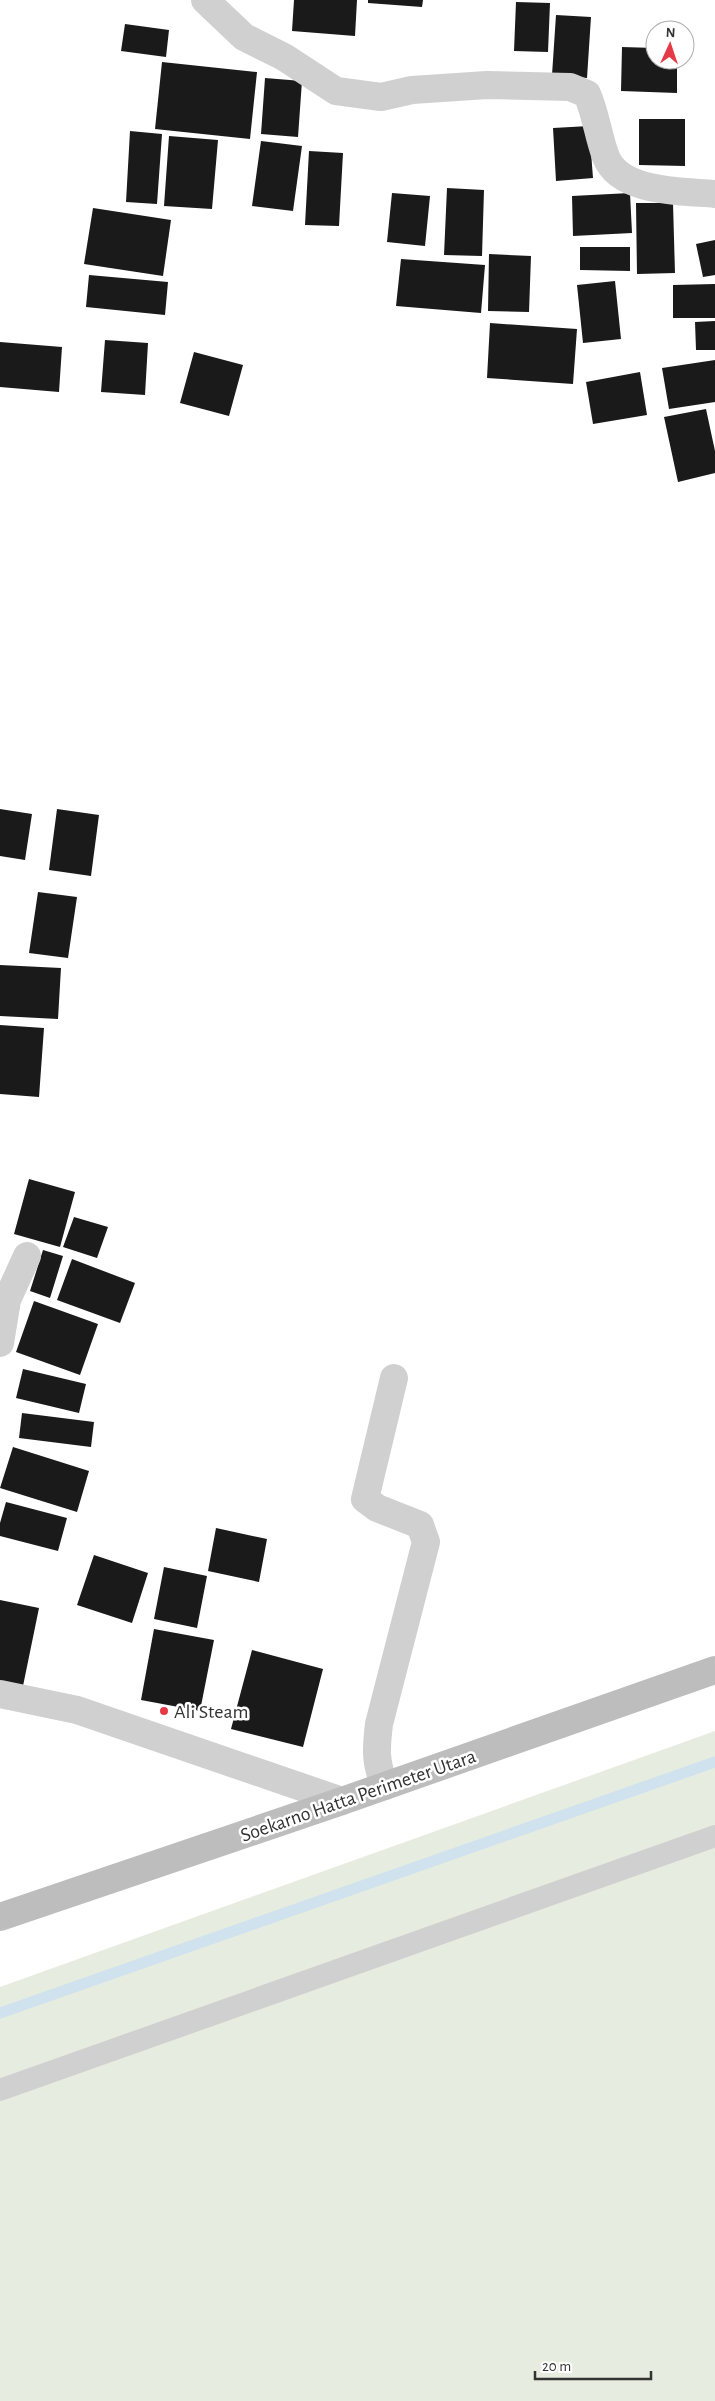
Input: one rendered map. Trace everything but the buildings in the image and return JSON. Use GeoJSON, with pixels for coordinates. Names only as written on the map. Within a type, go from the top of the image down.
{"type":"FeatureCollection","features":[{"type":"Feature","properties":{"kind":"main road","name":"Soekarno Hatta Perimeter Utara"},"geometry":{"type":"LineString","coordinates":[[0,1917],[342,1801],[715,1670]]}},
{"type":"Feature","properties":{"kind":"street"},"geometry":{"type":"LineString","coordinates":[[205,0],[244,37],[284,57],[336,91],[381,97],[412,90],[487,85],[570,87],[587,94],[595,113],[607,159],[624,177],[645,187],[715,194]]}},
{"type":"Feature","properties":{"kind":"street"},"geometry":{"type":"LineString","coordinates":[[1,1333],[7,1300],[27,1256]]}},
{"type":"Feature","properties":{"kind":"street"},"geometry":{"type":"LineString","coordinates":[[385,1786],[377,1766],[376,1748],[379,1724],[426,1542],[420,1525],[378,1508],[365,1500],[394,1378]]}},
{"type":"Feature","properties":{"kind":"street"},"geometry":{"type":"LineString","coordinates":[[0,1694],[77,1710],[342,1801]]}},
{"type":"Feature","properties":{"kind":"lane"},"geometry":{"type":"LineString","coordinates":[[0,2090],[715,1836]]}},
{"type":"Feature","properties":{"kind":"shaded area"},"geometry":{"type":"Polygon","coordinates":[[[715,1731],[715,2401],[0,2401],[0,1987],[715,1731]]]}},
{"type":"Feature","properties":{"kind":"waterway"},"geometry":{"type":"LineString","coordinates":[[0,2013],[715,1762]]}},
{"type":"Feature","properties":{"kind":"place","name":"Ali Steam"},"geometry":{"type":"Point","coordinates":[164,1711]}}]}
